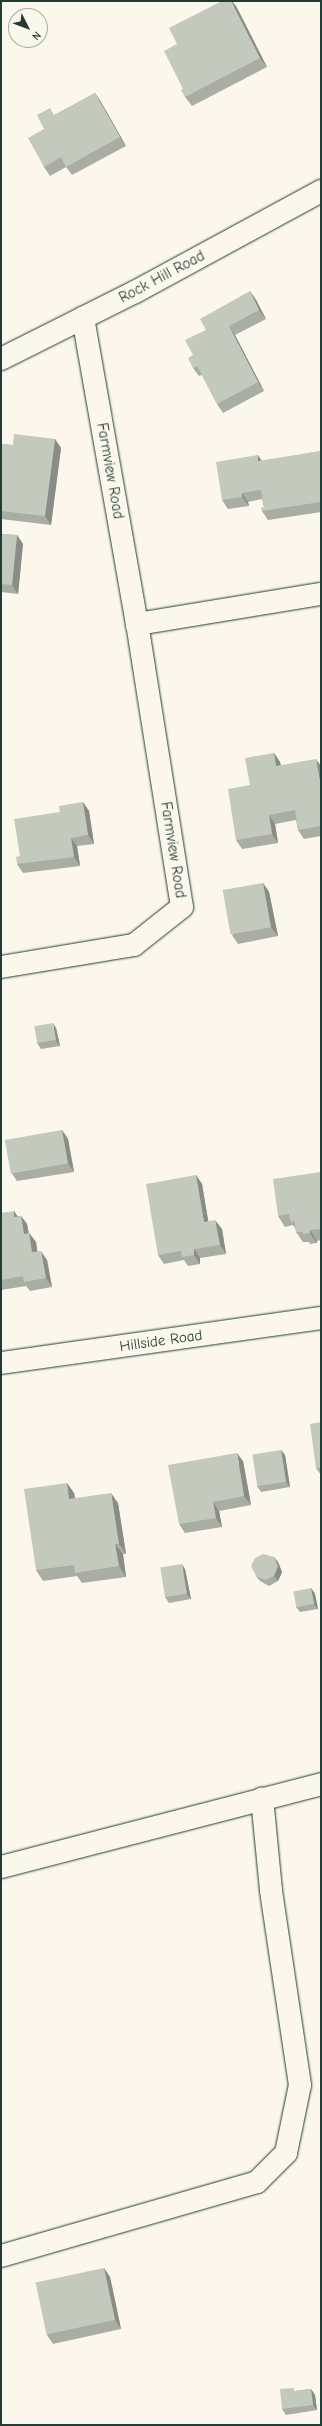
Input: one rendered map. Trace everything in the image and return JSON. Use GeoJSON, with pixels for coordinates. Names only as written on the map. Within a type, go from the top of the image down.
{"type":"FeatureCollection","features":[{"type":"Feature","properties":{"kind":"street","name":"Rock Hill Road"},"geometry":{"type":"LineString","coordinates":[[1,358],[135,292],[321,191]]}},
{"type":"Feature","properties":{"kind":"street","name":"Farmview Road"},"geometry":{"type":"LineString","coordinates":[[1,968],[134,945],[182,906],[136,624],[83,318]]}},
{"type":"Feature","properties":{"kind":"street"},"geometry":{"type":"LineString","coordinates":[[136,624],[321,594]]}},
{"type":"Feature","properties":{"kind":"street","name":"Hillside Road"},"geometry":{"type":"LineString","coordinates":[[1,1363],[321,1318]]}},
{"type":"Feature","properties":{"kind":"street"},"geometry":{"type":"LineString","coordinates":[[1,1867],[262,1798],[321,1784]]}},
{"type":"Feature","properties":{"kind":"street"},"geometry":{"type":"LineString","coordinates":[[1,2256],[257,2182],[286,2153],[300,2086],[271,1890],[262,1798]]}},
{"type":"Feature","properties":{"kind":"building"},"geometry":{"type":"Polygon","coordinates":[[[222,1],[231,1],[260,58],[185,97],[181,90],[183,89],[164,51],[177,44],[169,28],[222,1]]]}},
{"type":"Feature","properties":{"kind":"building"},"geometry":{"type":"Polygon","coordinates":[[[95,93],[120,137],[66,167],[61,157],[44,167],[28,138],[44,129],[37,115],[50,108],[54,115],[95,93]]]}},
{"type":"Feature","properties":{"kind":"building"},"geometry":{"type":"Polygon","coordinates":[[[250,291],[259,310],[229,326],[258,382],[217,404],[197,366],[193,368],[188,358],[193,355],[185,340],[206,330],[200,319],[250,291]]]}},
{"type":"Feature","properties":{"kind":"building"},"geometry":{"type":"Polygon","coordinates":[[[14,434],[55,439],[45,516],[1,511],[1,444],[13,445],[14,434]]]}},
{"type":"Feature","properties":{"kind":"building"},"geometry":{"type":"Polygon","coordinates":[[[321,451],[321,502],[262,511],[261,508],[264,507],[261,490],[242,493],[242,497],[222,500],[216,462],[258,455],[258,461],[321,451]]]}},
{"type":"Feature","properties":{"kind":"building"},"geometry":{"type":"Polygon","coordinates":[[[1,534],[17,535],[12,585],[1,584],[1,534]]]}},
{"type":"Feature","properties":{"kind":"building"},"geometry":{"type":"Polygon","coordinates":[[[274,753],[276,766],[316,759],[321,787],[321,826],[298,830],[295,810],[269,815],[272,834],[236,840],[228,789],[250,785],[245,758],[274,753]]]}},
{"type":"Feature","properties":{"kind":"building"},"geometry":{"type":"Polygon","coordinates":[[[83,802],[88,835],[71,838],[74,857],[17,864],[16,857],[20,856],[14,819],[60,812],[59,806],[83,802]]]}},
{"type":"Feature","properties":{"kind":"building"},"geometry":{"type":"Polygon","coordinates":[[[263,883],[271,927],[230,934],[223,890],[263,883]]]}},
{"type":"Feature","properties":{"kind":"building"},"geometry":{"type":"Polygon","coordinates":[[[53,1023],[56,1040],[37,1043],[34,1026],[53,1023]]]}},
{"type":"Feature","properties":{"kind":"building"},"geometry":{"type":"Polygon","coordinates":[[[62,1130],[68,1163],[11,1174],[5,1140],[62,1130]]]}},
{"type":"Feature","properties":{"kind":"building"},"geometry":{"type":"Polygon","coordinates":[[[321,1172],[321,1229],[310,1230],[310,1233],[303,1234],[303,1232],[296,1232],[294,1220],[291,1223],[289,1214],[278,1216],[273,1179],[321,1172]]]}},
{"type":"Feature","properties":{"kind":"building"},"geometry":{"type":"Polygon","coordinates":[[[196,1175],[204,1222],[215,1220],[220,1245],[194,1249],[194,1255],[182,1257],[181,1251],[158,1255],[146,1184],[196,1175]]]}},
{"type":"Feature","properties":{"kind":"building"},"geometry":{"type":"Polygon","coordinates":[[[14,1211],[14,1217],[21,1216],[24,1234],[29,1233],[32,1252],[41,1251],[46,1278],[24,1282],[23,1276],[1,1280],[1,1213],[14,1211]]]}},
{"type":"Feature","properties":{"kind":"building"},"geometry":{"type":"Polygon","coordinates":[[[321,1422],[321,1468],[316,1468],[310,1424],[321,1422]]]}},
{"type":"Feature","properties":{"kind":"building"},"geometry":{"type":"Polygon","coordinates":[[[281,1450],[286,1482],[257,1486],[252,1455],[281,1450]]]}},
{"type":"Feature","properties":{"kind":"building"},"geometry":{"type":"Polygon","coordinates":[[[237,1453],[244,1496],[213,1502],[216,1518],[179,1524],[168,1465],[237,1453]]]}},
{"type":"Feature","properties":{"kind":"building"},"geometry":{"type":"Polygon","coordinates":[[[67,1483],[69,1499],[111,1493],[119,1544],[115,1544],[119,1566],[75,1573],[74,1565],[36,1570],[24,1489],[67,1483]]]}},
{"type":"Feature","properties":{"kind":"building"},"geometry":{"type":"Polygon","coordinates":[[[263,1554],[274,1557],[278,1566],[274,1576],[265,1580],[256,1576],[251,1566],[255,1558],[263,1554]]]}},
{"type":"Feature","properties":{"kind":"building"},"geometry":{"type":"Polygon","coordinates":[[[182,1564],[187,1594],[165,1597],[160,1567],[182,1564]]]}},
{"type":"Feature","properties":{"kind":"building"},"geometry":{"type":"Polygon","coordinates":[[[311,1588],[314,1604],[296,1607],[293,1591],[311,1588]]]}},
{"type":"Feature","properties":{"kind":"building"},"geometry":{"type":"Polygon","coordinates":[[[104,2268],[115,2320],[47,2334],[36,2283],[104,2268]]]}},
{"type":"Feature","properties":{"kind":"building"},"geometry":{"type":"Polygon","coordinates":[[[294,2388],[294,2391],[311,2389],[313,2405],[282,2409],[280,2389],[294,2388]]]}}]}
